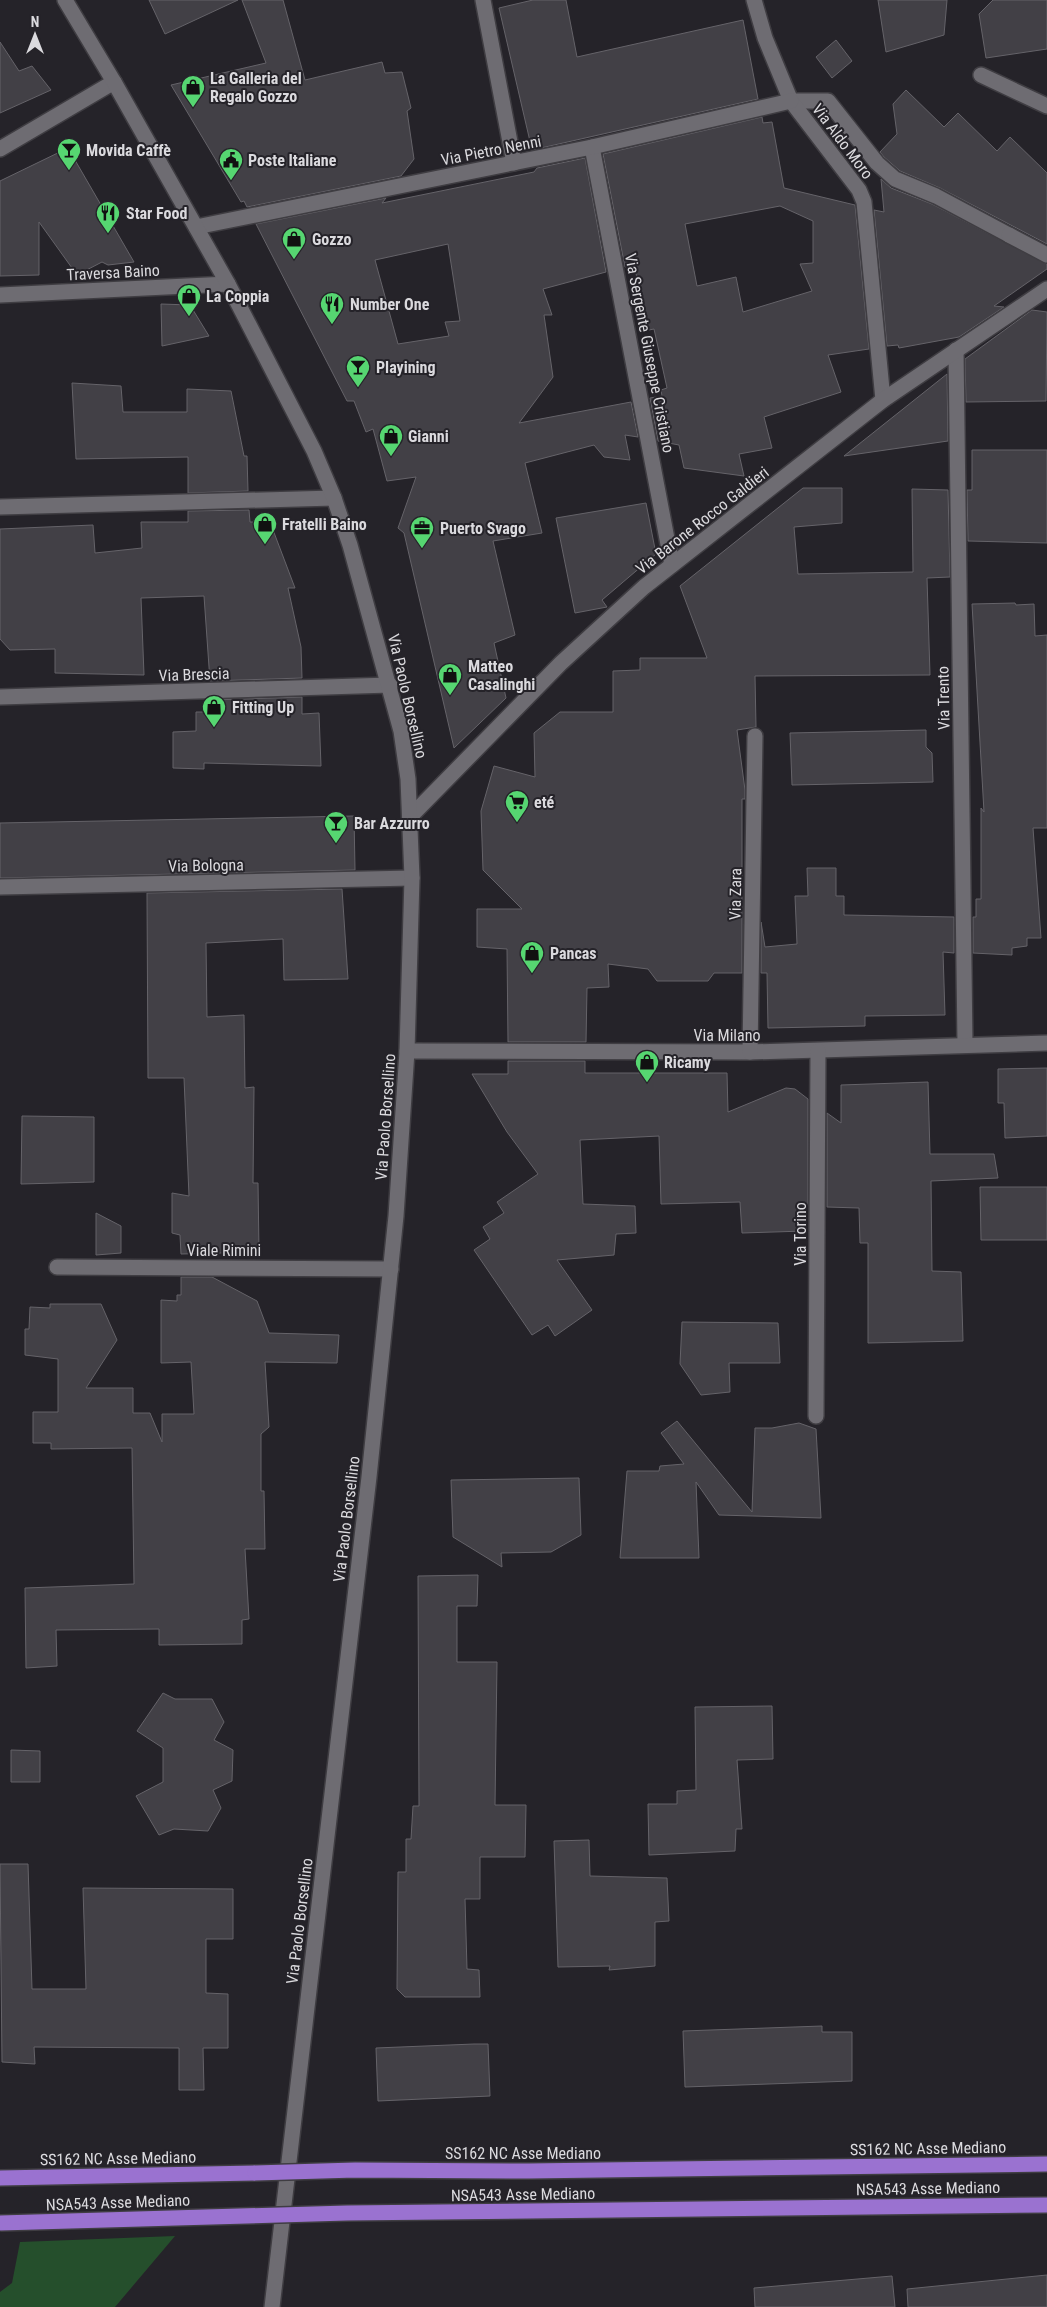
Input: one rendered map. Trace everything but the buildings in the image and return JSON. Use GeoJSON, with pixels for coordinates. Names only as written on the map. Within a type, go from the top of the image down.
{"type":"FeatureCollection","features":[{"type":"Feature","properties":{"kind":"highway","name":"SS162 NC Asse Mediano"},"geometry":{"type":"LineString","coordinates":[[0,2178],[355,2170],[529,2172],[1047,2164]]}},
{"type":"Feature","properties":{"kind":"highway","name":"NSA543 Asse Mediano"},"geometry":{"type":"LineString","coordinates":[[0,2223],[347,2213],[1047,2205]]}},
{"type":"Feature","properties":{"kind":"street","name":"Via Paolo Borsellino"},"geometry":{"type":"LineString","coordinates":[[65,0],[114,82],[228,284],[314,451],[334,498],[350,545],[390,685],[401,731],[408,780],[412,878],[407,1051],[391,1269],[368,1486],[272,2307]]}},
{"type":"Feature","properties":{"kind":"street"},"geometry":{"type":"LineString","coordinates":[[483,0],[514,163]]}},
{"type":"Feature","properties":{"kind":"street","name":"Via Aldo Moro"},"geometry":{"type":"LineString","coordinates":[[754,0],[765,38],[792,101],[859,190],[864,202],[883,400]]}},
{"type":"Feature","properties":{"kind":"street"},"geometry":{"type":"LineString","coordinates":[[981,75],[1047,106]]}},
{"type":"Feature","properties":{"kind":"street"},"geometry":{"type":"LineString","coordinates":[[0,149],[114,82]]}},
{"type":"Feature","properties":{"kind":"street","name":"Via Pietro Nenni"},"geometry":{"type":"LineString","coordinates":[[196,227],[592,147],[792,101],[828,101],[877,164],[894,179],[936,196],[1047,255]]}},
{"type":"Feature","properties":{"kind":"street","name":"Via Sergente Giuseppe Cristiano"},"geometry":{"type":"LineString","coordinates":[[592,147],[672,565]]}},
{"type":"Feature","properties":{"kind":"street","name":"Traversa Baino"},"geometry":{"type":"LineString","coordinates":[[0,295],[228,284]]}},
{"type":"Feature","properties":{"kind":"street","name":"Via Barone Rocco Galdieri"},"geometry":{"type":"LineString","coordinates":[[410,817],[560,664],[644,587],[883,400],[1047,289]]}},
{"type":"Feature","properties":{"kind":"street","name":"Via Trento"},"geometry":{"type":"LineString","coordinates":[[956,350],[965,1044]]}},
{"type":"Feature","properties":{"kind":"street"},"geometry":{"type":"LineString","coordinates":[[0,506],[334,498]]}},
{"type":"Feature","properties":{"kind":"street","name":"Via Brescia"},"geometry":{"type":"LineString","coordinates":[[0,697],[390,685]]}},
{"type":"Feature","properties":{"kind":"street","name":"Via Zara"},"geometry":{"type":"LineString","coordinates":[[750,1052],[755,736]]}},
{"type":"Feature","properties":{"kind":"street","name":"Via Bologna"},"geometry":{"type":"LineString","coordinates":[[0,887],[412,878]]}},
{"type":"Feature","properties":{"kind":"street","name":"Via Milano"},"geometry":{"type":"LineString","coordinates":[[407,1051],[750,1052],[1047,1043]]}},
{"type":"Feature","properties":{"kind":"street","name":"Via Torino"},"geometry":{"type":"LineString","coordinates":[[816,1416],[818,1051]]}},
{"type":"Feature","properties":{"kind":"street","name":"Viale Rimini"},"geometry":{"type":"LineString","coordinates":[[57,1267],[391,1269]]}},
{"type":"Feature","properties":{"kind":"green space"},"geometry":{"type":"Polygon","coordinates":[[[175,2236],[115,2307],[0,2307],[0,2292],[12,2283],[20,2242],[175,2236]]]}},
{"type":"Feature","properties":{"kind":"place","name":"La Galleria del Regalo Gozzo"},"geometry":{"type":"Point","coordinates":[193,108]}},
{"type":"Feature","properties":{"kind":"place","name":"Movida Caffè"},"geometry":{"type":"Point","coordinates":[69,171]}},
{"type":"Feature","properties":{"kind":"place","name":"Poste Italiane"},"geometry":{"type":"Point","coordinates":[231,181]}},
{"type":"Feature","properties":{"kind":"place","name":"Star Food"},"geometry":{"type":"Point","coordinates":[108,234]}},
{"type":"Feature","properties":{"kind":"place","name":"Gozzo"},"geometry":{"type":"Point","coordinates":[294,260]}},
{"type":"Feature","properties":{"kind":"place","name":"La Coppia"},"geometry":{"type":"Point","coordinates":[189,317]}},
{"type":"Feature","properties":{"kind":"place","name":"Number One"},"geometry":{"type":"Point","coordinates":[332,325]}},
{"type":"Feature","properties":{"kind":"place","name":"Playining"},"geometry":{"type":"Point","coordinates":[358,388]}},
{"type":"Feature","properties":{"kind":"place","name":"Gianni"},"geometry":{"type":"Point","coordinates":[391,457]}},
{"type":"Feature","properties":{"kind":"place","name":"Fratelli Baino"},"geometry":{"type":"Point","coordinates":[265,545]}},
{"type":"Feature","properties":{"kind":"place","name":"Puerto Svago"},"geometry":{"type":"Point","coordinates":[422,549]}},
{"type":"Feature","properties":{"kind":"place","name":"Matteo Casalinghi"},"geometry":{"type":"Point","coordinates":[450,696]}},
{"type":"Feature","properties":{"kind":"place","name":"Fitting Up"},"geometry":{"type":"Point","coordinates":[214,728]}},
{"type":"Feature","properties":{"kind":"place","name":"eté"},"geometry":{"type":"Point","coordinates":[517,823]}},
{"type":"Feature","properties":{"kind":"place","name":"Bar Azzurro"},"geometry":{"type":"Point","coordinates":[336,844]}},
{"type":"Feature","properties":{"kind":"place","name":"Pancas"},"geometry":{"type":"Point","coordinates":[532,974]}},
{"type":"Feature","properties":{"kind":"place","name":"Ricamy"},"geometry":{"type":"Point","coordinates":[647,1083]}}]}
